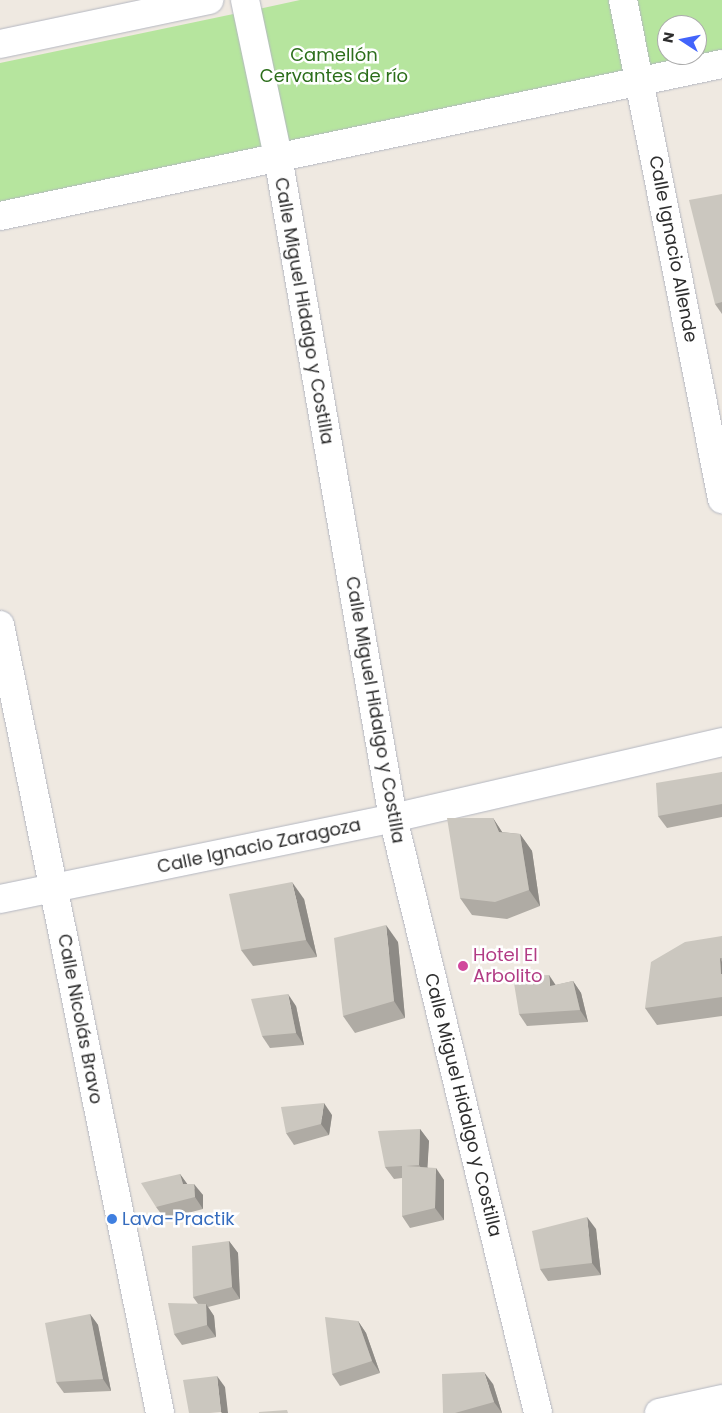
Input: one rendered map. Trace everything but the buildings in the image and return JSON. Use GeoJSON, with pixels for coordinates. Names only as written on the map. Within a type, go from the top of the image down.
{"type":"FeatureCollection","features":[{"type":"Feature","properties":{"kind":"street"},"geometry":{"type":"LineString","coordinates":[[0,44],[208,0]]}},
{"type":"Feature","properties":{"kind":"street","name":"Calle Miguel Hidalgo y Costilla"},"geometry":{"type":"LineString","coordinates":[[245,0],[278,157],[393,818],[538,1413]]}},
{"type":"Feature","properties":{"kind":"street","name":"Calle Ignacio Allende"},"geometry":{"type":"LineString","coordinates":[[623,0],[722,499]]}},
{"type":"Feature","properties":{"kind":"street"},"geometry":{"type":"LineString","coordinates":[[0,216],[722,64]]}},
{"type":"Feature","properties":{"kind":"street","name":"Calle Nicolás Bravo"},"geometry":{"type":"LineString","coordinates":[[0,625],[160,1413]]}},
{"type":"Feature","properties":{"kind":"street","name":"Calle Ignacio Zaragoza"},"geometry":{"type":"LineString","coordinates":[[0,899],[393,818],[722,742]]}},
{"type":"Feature","properties":{"kind":"street"},"geometry":{"type":"LineString","coordinates":[[659,1413],[722,1399]]}},
{"type":"Feature","properties":{"kind":"green space","name":"Camellón Cervantes de río"},"geometry":{"type":"Polygon","coordinates":[[[300,0],[615,0],[630,75],[281,146],[254,10],[300,0]]]}},
{"type":"Feature","properties":{"kind":"green space"},"geometry":{"type":"Polygon","coordinates":[[[627,0],[722,0],[722,55],[707,58],[707,15],[657,15],[657,65],[675,65],[642,72],[627,0]]]}},
{"type":"Feature","properties":{"kind":"green space","name":"Camellón Cervantes de río"},"geometry":{"type":"Polygon","coordinates":[[[243,12],[271,149],[0,207],[0,63],[243,12]]]}},
{"type":"Feature","properties":{"kind":"place","name":"Hotel El Arbolito"},"geometry":{"type":"Point","coordinates":[463,966]}},
{"type":"Feature","properties":{"kind":"place","name":"Lava-Practik"},"geometry":{"type":"Point","coordinates":[112,1219]}}]}
